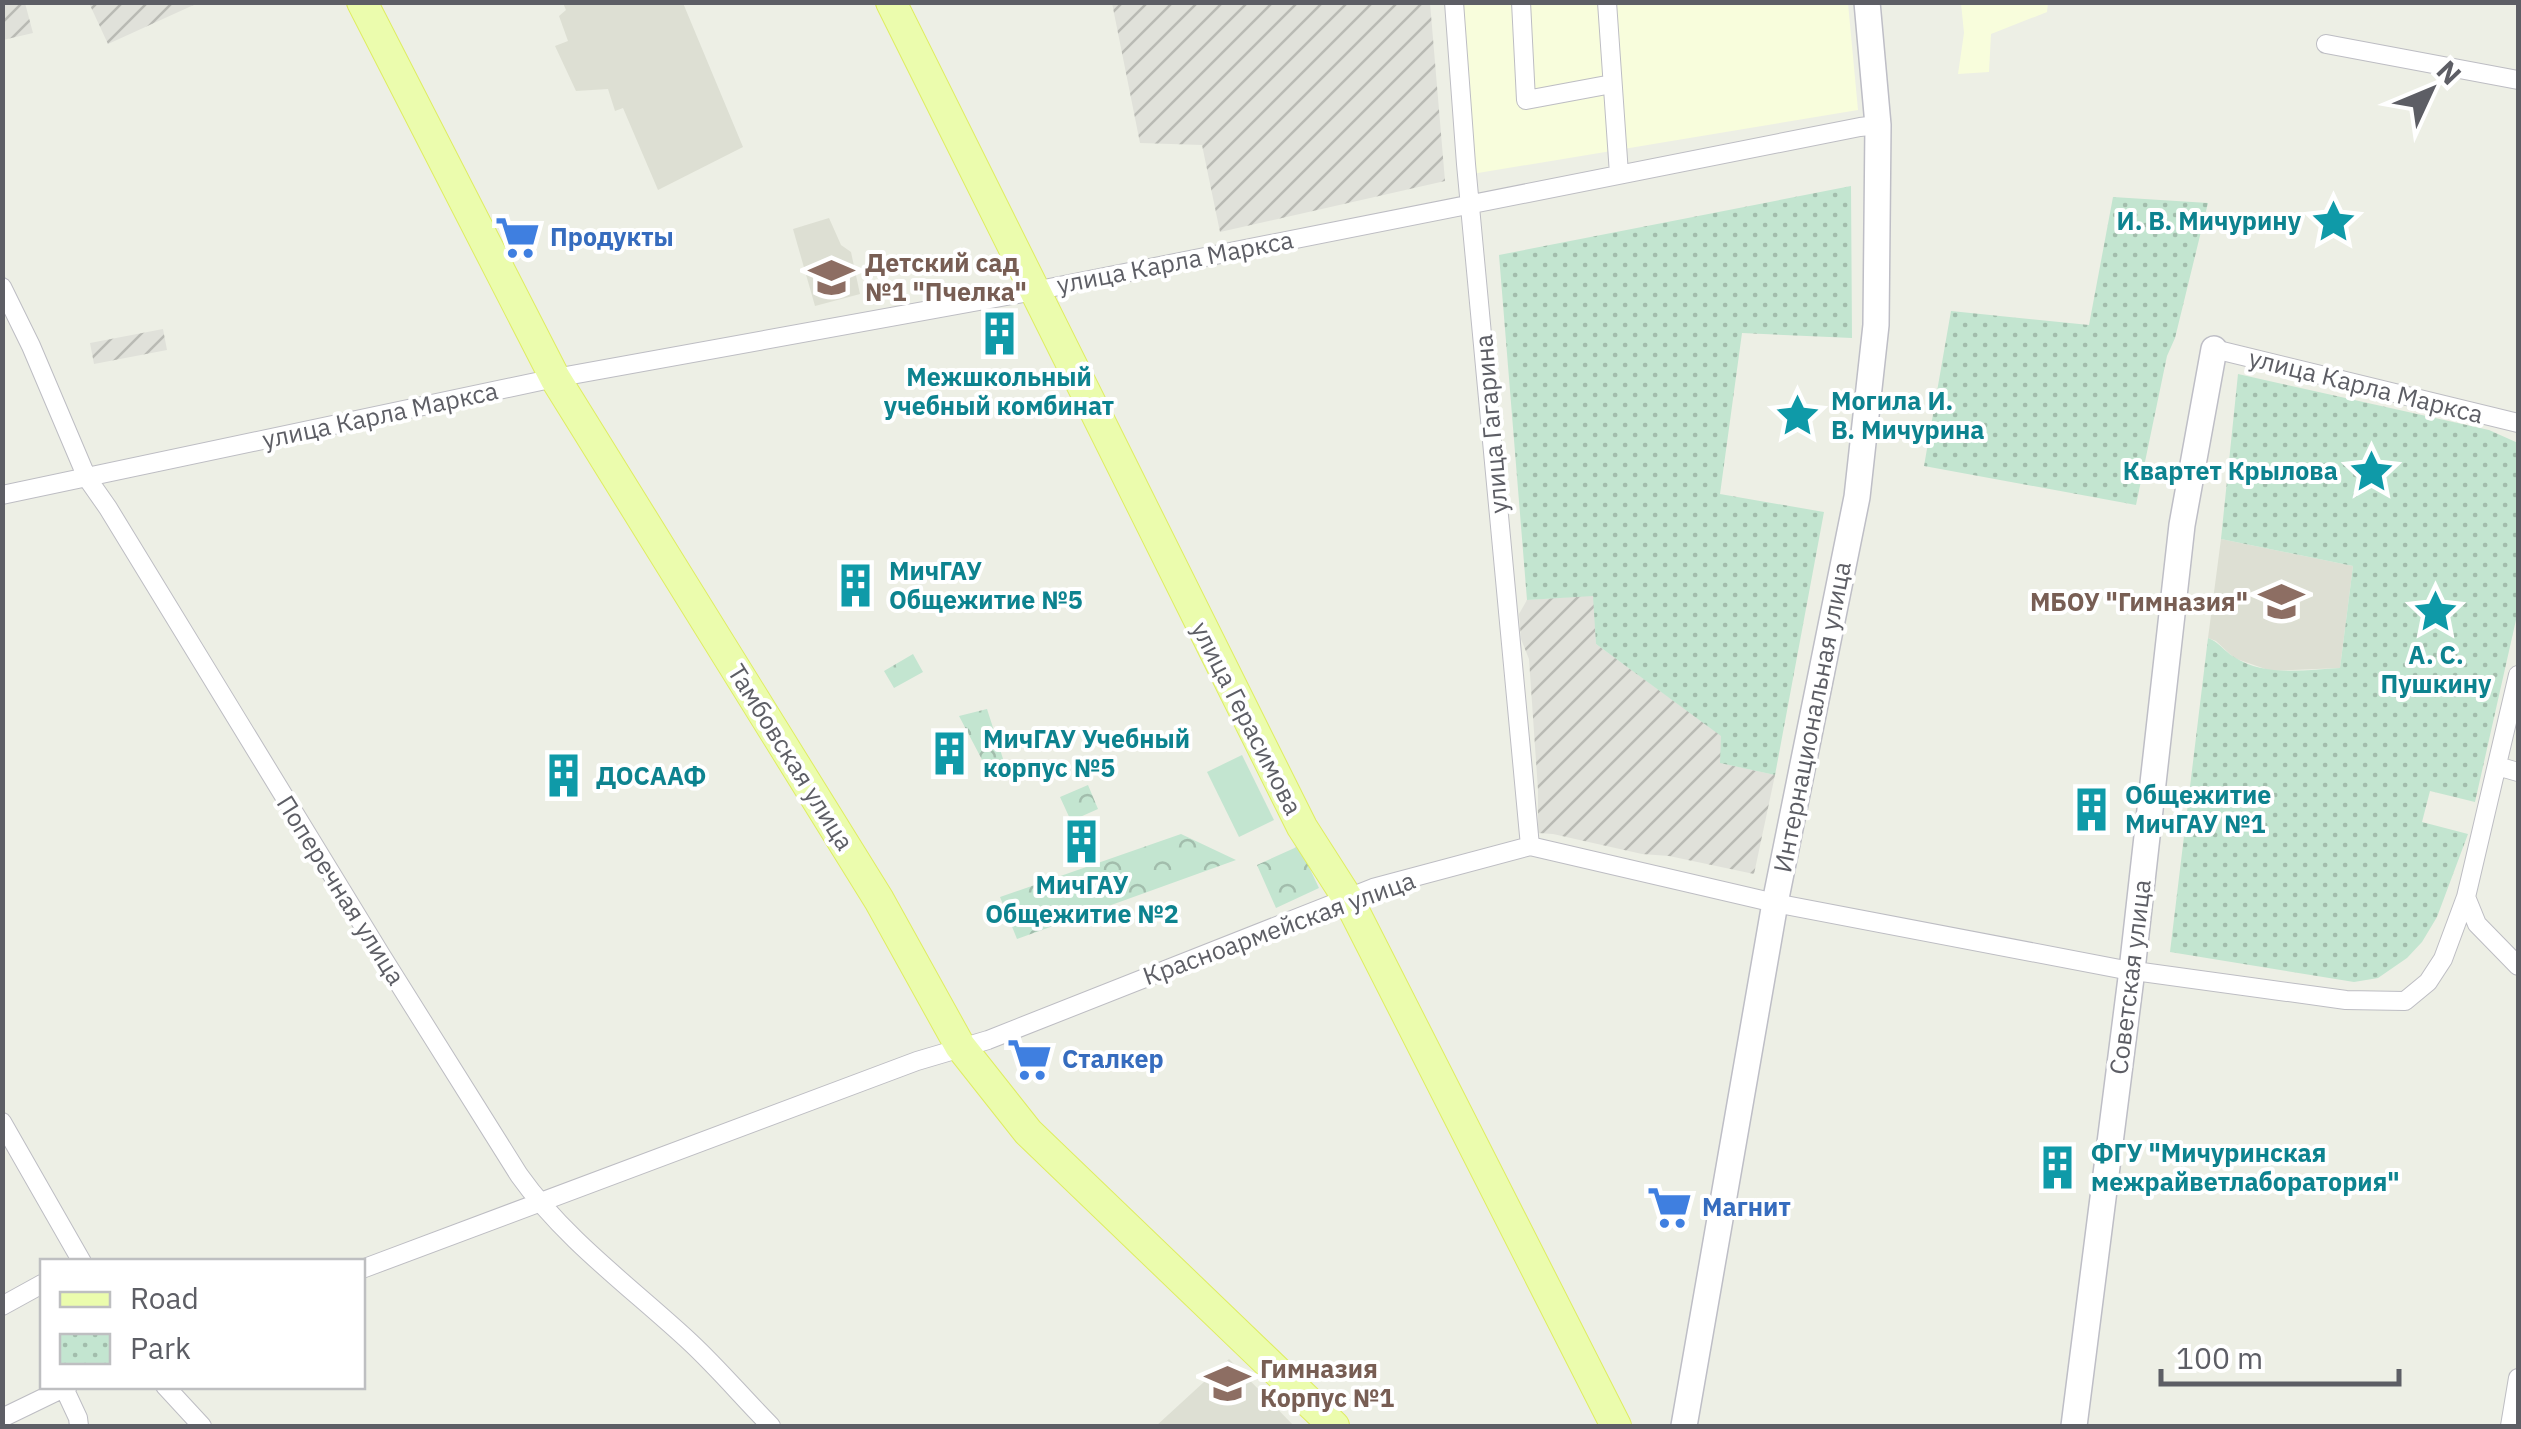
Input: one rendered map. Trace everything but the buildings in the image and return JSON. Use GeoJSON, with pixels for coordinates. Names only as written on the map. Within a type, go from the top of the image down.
{"type":"FeatureCollection","features":[{"type":"Feature","properties":{"kind":"main road","name":"Тамбовская улица"},"geometry":{"type":"LineString","coordinates":[[362,2],[554,378],[869,884],[960,1046],[1028,1132],[1334,1426]]}},
{"type":"Feature","properties":{"kind":"main road","name":"улица Герасимова"},"geometry":{"type":"LineString","coordinates":[[891,2],[1302,827],[1348,900],[1616,1426]]}},
{"type":"Feature","properties":{"kind":"main road","name":"Интернациональная улица"},"geometry":{"type":"LineString","coordinates":[[1684,1426],[1775,903],[1856,498],[1876,325],[1878,126],[1867,2]]}},
{"type":"Feature","properties":{"kind":"main road","name":"Советская улица"},"geometry":{"type":"LineString","coordinates":[[2074,1426],[2132,970],[2182,524],[2214,349]]}},
{"type":"Feature","properties":{"kind":"street","name":"улица Гагарина"},"geometry":{"type":"LineString","coordinates":[[1454,2],[1530,846]]}},
{"type":"Feature","properties":{"kind":"street"},"geometry":{"type":"LineString","coordinates":[[1521,2],[1526,100],[1612,84]]}},
{"type":"Feature","properties":{"kind":"street"},"geometry":{"type":"LineString","coordinates":[[1607,2],[1618,174]]}},
{"type":"Feature","properties":{"kind":"street"},"geometry":{"type":"LineString","coordinates":[[2326,44],[2518,80]]}},
{"type":"Feature","properties":{"kind":"street","name":"улица Карла Маркса"},"geometry":{"type":"LineString","coordinates":[[2,495],[554,378],[1034,291],[1841,130],[1878,126]]}},
{"type":"Feature","properties":{"kind":"street","name":"Поперечная улица"},"geometry":{"type":"LineString","coordinates":[[2,287],[87,478],[518,1175],[538,1203],[568,1233],[694,1345],[771,1426]]}},
{"type":"Feature","properties":{"kind":"street","name":"улица Карла Маркса"},"geometry":{"type":"LineString","coordinates":[[2214,349],[2518,423]]}},
{"type":"Feature","properties":{"kind":"street"},"geometry":{"type":"LineString","coordinates":[[2518,675],[2466,897],[2477,924],[2518,966]]}},
{"type":"Feature","properties":{"kind":"street"},"geometry":{"type":"LineString","coordinates":[[2497,766],[2518,772]]}},
{"type":"Feature","properties":{"kind":"street","name":"Красноармейская улица"},"geometry":{"type":"LineString","coordinates":[[365,1268],[960,1046],[988,1040],[1373,888],[1530,846],[1775,903],[2132,970],[2346,1000],[2405,1001],[2428,982],[2443,959],[2466,897]]}},
{"type":"Feature","properties":{"kind":"street"},"geometry":{"type":"LineString","coordinates":[[2,1122],[80,1259]]}},
{"type":"Feature","properties":{"kind":"street"},"geometry":{"type":"LineString","coordinates":[[2,1306],[40,1285]]}},
{"type":"Feature","properties":{"kind":"street"},"geometry":{"type":"LineString","coordinates":[[2510,1426],[2518,1378]]}},
{"type":"Feature","properties":{"kind":"street"},"geometry":{"type":"LineString","coordinates":[[2,1418],[62,1389]]}},
{"type":"Feature","properties":{"kind":"street"},"geometry":{"type":"LineString","coordinates":[[67,1389],[79,1426]]}},
{"type":"Feature","properties":{"kind":"street"},"geometry":{"type":"LineString","coordinates":[[168,1389],[202,1426]]}},
{"type":"Feature","properties":{"kind":"shaded area"},"geometry":{"type":"Polygon","coordinates":[[[3,2],[25,3],[33,33],[3,40],[3,2]]]}},
{"type":"Feature","properties":{"kind":"shaded area"},"geometry":{"type":"Polygon","coordinates":[[[1961,2],[2048,3],[2047,12],[1991,34],[1989,72],[1958,74],[1964,33],[1961,2]]]}},
{"type":"Feature","properties":{"kind":"shaded area"},"geometry":{"type":"Polygon","coordinates":[[[89,3],[198,3],[108,44],[89,3]]]}},
{"type":"Feature","properties":{"kind":"shaded area"},"geometry":{"type":"Polygon","coordinates":[[[563,3],[683,3],[743,147],[658,190],[623,108],[615,111],[608,89],[576,91],[555,46],[568,41],[559,16],[566,10],[563,3]]]}},
{"type":"Feature","properties":{"kind":"shaded area"},"geometry":{"type":"Polygon","coordinates":[[[1112,3],[1430,3],[1445,181],[1220,232],[1202,145],[1140,143],[1112,3]]]}},
{"type":"Feature","properties":{"kind":"shaded area"},"geometry":{"type":"Polygon","coordinates":[[[1460,3],[1848,3],[1858,110],[1472,174],[1460,3]]]}},
{"type":"Feature","properties":{"kind":"shaded area","name":"Детский сад №1 \"Пчелка\""},"geometry":{"type":"Polygon","coordinates":[[[829,218],[841,245],[851,252],[860,294],[815,306],[793,229],[829,218]]]}},
{"type":"Feature","properties":{"kind":"shaded area"},"geometry":{"type":"Polygon","coordinates":[[[163,329],[167,350],[94,364],[90,343],[163,329]]]}},
{"type":"Feature","properties":{"kind":"shaded area","name":"МБОУ \"Гимназия\""},"geometry":{"type":"Polygon","coordinates":[[[2221,539],[2353,566],[2340,668],[2271,671],[2234,658],[2208,638],[2221,539]]]}},
{"type":"Feature","properties":{"kind":"shaded area"},"geometry":{"type":"Polygon","coordinates":[[[1594,595],[1596,644],[1722,736],[1721,763],[1775,775],[1754,874],[1538,833],[1529,659],[1521,639],[1519,614],[1527,600],[1594,595]]]}},
{"type":"Feature","properties":{"kind":"shaded area","name":"Гимназия Корпус №1"},"geometry":{"type":"Polygon","coordinates":[[[1229,1359],[1294,1426],[1156,1426],[1229,1359]]]}},
{"type":"Feature","properties":{"kind":"green space"},"geometry":{"type":"Polygon","coordinates":[[[1851,186],[1852,338],[1742,333],[1720,494],[1824,512],[1775,775],[1720,763],[1721,736],[1596,644],[1593,596],[1527,600],[1499,255],[1851,186]]]}},
{"type":"Feature","properties":{"kind":"green space"},"geometry":{"type":"Polygon","coordinates":[[[2113,197],[2208,203],[2175,338],[2167,356],[2136,505],[1924,466],[1951,311],[2089,325],[2113,197]]]}},
{"type":"Feature","properties":{"kind":"green space"},"geometry":{"type":"Polygon","coordinates":[[[2238,374],[2489,430],[2518,443],[2518,611],[2475,802],[2430,791],[2422,822],[2468,834],[2437,917],[2422,942],[2378,978],[2354,982],[2170,952],[2208,638],[2234,657],[2259,667],[2286,671],[2340,668],[2353,566],[2221,539],[2238,374]]]}},
{"type":"Feature","properties":{"kind":"green space"},"geometry":{"type":"Polygon","coordinates":[[[913,654],[923,672],[894,688],[884,671],[913,654]]]}},
{"type":"Feature","properties":{"kind":"green space"},"geometry":{"type":"Polygon","coordinates":[[[987,709],[1005,765],[988,771],[959,716],[987,709]]]}},
{"type":"Feature","properties":{"kind":"green space"},"geometry":{"type":"Polygon","coordinates":[[[1242,755],[1274,820],[1239,837],[1207,772],[1242,755]]]}},
{"type":"Feature","properties":{"kind":"green space"},"geometry":{"type":"Polygon","coordinates":[[[1088,785],[1098,809],[1071,821],[1060,797],[1088,785]]]}},
{"type":"Feature","properties":{"kind":"green space"},"geometry":{"type":"Polygon","coordinates":[[[1181,834],[1236,860],[1017,939],[1000,897],[1181,834]]]}},
{"type":"Feature","properties":{"kind":"green space"},"geometry":{"type":"Polygon","coordinates":[[[1299,846],[1319,888],[1276,908],[1257,865],[1299,846]]]}},
{"type":"Feature","properties":{"kind":"place","name":"И. В. Мичурину"},"geometry":{"type":"Point","coordinates":[2334,221]}},
{"type":"Feature","properties":{"kind":"place","name":"Продукты"},"geometry":{"type":"Point","coordinates":[517,237]}},
{"type":"Feature","properties":{"kind":"place","name":"Детский сад №1 \"Пчелка\""},"geometry":{"type":"Point","coordinates":[832,277]}},
{"type":"Feature","properties":{"kind":"place","name":"Межшкольный учебный комбинат"},"geometry":{"type":"Point","coordinates":[999,333]}},
{"type":"Feature","properties":{"kind":"place","name":"Могила И. В. Мичурина"},"geometry":{"type":"Point","coordinates":[1798,415]}},
{"type":"Feature","properties":{"kind":"place","name":"Квартет Крылова"},"geometry":{"type":"Point","coordinates":[2371,471]}},
{"type":"Feature","properties":{"kind":"place","name":"МичГАУ Общежитие №5"},"geometry":{"type":"Point","coordinates":[856,585]}},
{"type":"Feature","properties":{"kind":"place","name":"МБОУ \"Гимназия\""},"geometry":{"type":"Point","coordinates":[2281,602]}},
{"type":"Feature","properties":{"kind":"place","name":"А. С. Пушкину"},"geometry":{"type":"Point","coordinates":[2436,611]}},
{"type":"Feature","properties":{"kind":"place","name":"МичГАУ Учебный корпус №5"},"geometry":{"type":"Point","coordinates":[950,753]}},
{"type":"Feature","properties":{"kind":"place","name":"ДОСААФ"},"geometry":{"type":"Point","coordinates":[563,776]}},
{"type":"Feature","properties":{"kind":"place","name":"Общежитие МичГАУ №1"},"geometry":{"type":"Point","coordinates":[2092,809]}},
{"type":"Feature","properties":{"kind":"place","name":"МичГАУ Общежитие №2"},"geometry":{"type":"Point","coordinates":[1082,841]}},
{"type":"Feature","properties":{"kind":"place","name":"Сталкер"},"geometry":{"type":"Point","coordinates":[1029,1059]}},
{"type":"Feature","properties":{"kind":"place","name":"ФГУ \"Мичуринская межрайветлаборатория\""},"geometry":{"type":"Point","coordinates":[2058,1167]}},
{"type":"Feature","properties":{"kind":"place","name":"Магнит"},"geometry":{"type":"Point","coordinates":[1669,1207]}},
{"type":"Feature","properties":{"kind":"place","name":"Гимназия Корпус №1"},"geometry":{"type":"Point","coordinates":[1227,1383]}}]}
